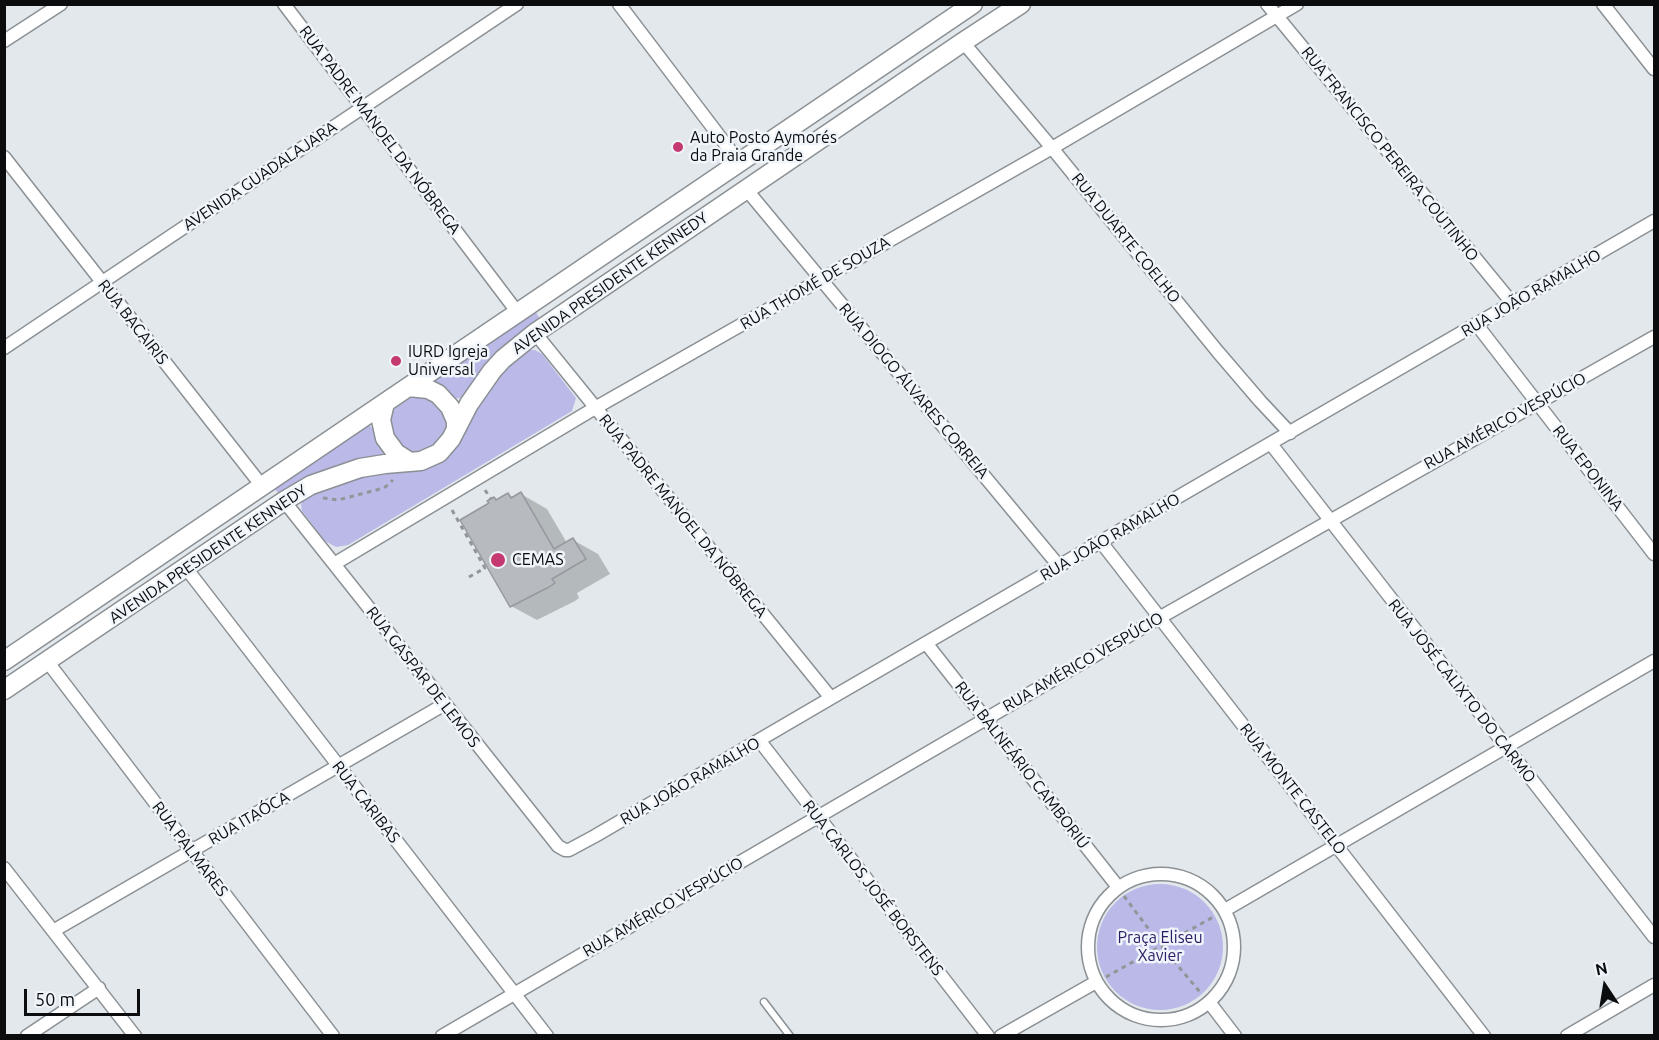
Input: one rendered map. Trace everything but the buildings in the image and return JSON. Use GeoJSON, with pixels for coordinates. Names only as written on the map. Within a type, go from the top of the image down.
{"type":"FeatureCollection","features":[{"type":"Feature","properties":{"kind":"main road","name":"AVENIDA PRESIDENTE KENNEDY"},"geometry":{"type":"LineString","coordinates":[[4,690],[311,485],[373,466],[421,461],[439,453],[451,439],[468,404],[492,371],[535,333],[1021,4]]}},
{"type":"Feature","properties":{"kind":"main road","name":"AVENIDA PRESIDENTE KENNEDY"},"geometry":{"type":"LineString","coordinates":[[4,661],[518,313],[962,8]]}},
{"type":"Feature","properties":{"kind":"main road"},"geometry":{"type":"LineString","coordinates":[[409,387],[419,387],[438,394],[450,407],[456,429]]}},
{"type":"Feature","properties":{"kind":"main road"},"geometry":{"type":"LineString","coordinates":[[385,403],[381,420],[385,438],[396,453],[410,462]]}},
{"type":"Feature","properties":{"kind":"street"},"geometry":{"type":"LineString","coordinates":[[4,41],[61,4]]}},
{"type":"Feature","properties":{"kind":"street","name":"RUA PADRE MANOEL DA NÓBREGA"},"geometry":{"type":"LineString","coordinates":[[284,4],[518,313]]}},
{"type":"Feature","properties":{"kind":"street","name":"AVENIDA GUADALAJARA"},"geometry":{"type":"LineString","coordinates":[[4,348],[517,4]]}},
{"type":"Feature","properties":{"kind":"street"},"geometry":{"type":"LineString","coordinates":[[619,4],[739,162]]}},
{"type":"Feature","properties":{"kind":"street","name":"RUA FRANCISCO PEREIRA COUTINHO"},"geometry":{"type":"LineString","coordinates":[[1267,4],[1513,304]]}},
{"type":"Feature","properties":{"kind":"street","name":"RUA THOMÉ DE SOUZA"},"geometry":{"type":"LineString","coordinates":[[334,564],[595,408],[1052,148],[1297,4]]}},
{"type":"Feature","properties":{"kind":"street"},"geometry":{"type":"LineString","coordinates":[[1603,4],[1654,69]]}},
{"type":"Feature","properties":{"kind":"street","name":"RUA DUARTE COELHO"},"geometry":{"type":"LineString","coordinates":[[963,42],[1218,352],[1290,433]]}},
{"type":"Feature","properties":{"kind":"street","name":"RUA BACAIRIS"},"geometry":{"type":"LineString","coordinates":[[4,157],[262,486]]}},
{"type":"Feature","properties":{"kind":"street","name":"RUA DIOGO ÁLVARES CORREIA"},"geometry":{"type":"LineString","coordinates":[[746,189],[1059,566]]}},
{"type":"Feature","properties":{"kind":"street","name":"RUA JOÃO RAMALHO"},"geometry":{"type":"LineString","coordinates":[[565,850],[574,848],[595,836],[1654,221]]}},
{"type":"Feature","properties":{"kind":"street","name":"RUA EPONINA"},"geometry":{"type":"LineString","coordinates":[[1477,325],[1654,554]]}},
{"type":"Feature","properties":{"kind":"street","name":"RUA PADRE MANOEL DA NÓBREGA"},"geometry":{"type":"LineString","coordinates":[[535,333],[831,698]]}},
{"type":"Feature","properties":{"kind":"street","name":"RUA AMÉRICO VESPÚCIO"},"geometry":{"type":"LineString","coordinates":[[442,1035],[1329,520],[1654,337]]}},
{"type":"Feature","properties":{"kind":"street","name":"RUA JOSÉ CALIXTO DO CARMO"},"geometry":{"type":"LineString","coordinates":[[1271,444],[1654,937]]}},
{"type":"Feature","properties":{"kind":"street","name":"RUA GASPAR DE LEMOS"},"geometry":{"type":"LineString","coordinates":[[284,501],[558,846],[565,850]]}},
{"type":"Feature","properties":{"kind":"street","name":"RUA MONTE CASTELO"},"geometry":{"type":"LineString","coordinates":[[1101,542],[1484,1035]]}},
{"type":"Feature","properties":{"kind":"street","name":"RUA CARIBAS"},"geometry":{"type":"LineString","coordinates":[[186,568],[547,1035]]}},
{"type":"Feature","properties":{"kind":"street","name":"RUA BALNEÁRIO CAMBORIÚ"},"geometry":{"type":"LineString","coordinates":[[926,643],[1118,887]]}},
{"type":"Feature","properties":{"kind":"street","name":"RUA PALMARES"},"geometry":{"type":"LineString","coordinates":[[47,661],[333,1035]]}},
{"type":"Feature","properties":{"kind":"street"},"geometry":{"type":"LineString","coordinates":[[1225,910],[1654,661]]}},
{"type":"Feature","properties":{"kind":"street","name":"RUA ITAÓCA"},"geometry":{"type":"LineString","coordinates":[[53,932],[445,704]]}},
{"type":"Feature","properties":{"kind":"street","name":"RUA CARLOS JOSÉ BORSTENS"},"geometry":{"type":"LineString","coordinates":[[759,740],[988,1035]]}},
{"type":"Feature","properties":{"kind":"street"},"geometry":{"type":"LineString","coordinates":[[4,868],[135,1035]]}},
{"type":"Feature","properties":{"kind":"street"},"geometry":{"type":"LineString","coordinates":[[1156,874],[1177,875],[1196,882],[1212,894],[1225,910],[1233,929],[1235,949],[1232,969],[1223,987],[1209,1002],[1191,1014],[1170,1020],[1148,1019],[1127,1012],[1109,999],[1096,982],[1089,962],[1087,941],[1092,921],[1103,902],[1118,887],[1136,878],[1156,874]]}},
{"type":"Feature","properties":{"kind":"street"},"geometry":{"type":"LineString","coordinates":[[1001,1035],[1096,982]]}},
{"type":"Feature","properties":{"kind":"street"},"geometry":{"type":"LineString","coordinates":[[1567,1035],[1654,985]]}},
{"type":"Feature","properties":{"kind":"street"},"geometry":{"type":"LineString","coordinates":[[27,1035],[99,988]]}},
{"type":"Feature","properties":{"kind":"street"},"geometry":{"type":"LineString","coordinates":[[1209,1002],[1235,1035]]}},
{"type":"Feature","properties":{"kind":"lane"},"geometry":{"type":"LineString","coordinates":[[764,1002],[790,1035]]}},
{"type":"Feature","properties":{"kind":"path"},"geometry":{"type":"LineString","coordinates":[[445,498],[486,567],[469,577]]}},
{"type":"Feature","properties":{"kind":"path"},"geometry":{"type":"LineString","coordinates":[[1118,887],[1162,947],[1209,1002]]}},
{"type":"Feature","properties":{"kind":"path"},"geometry":{"type":"LineString","coordinates":[[1096,982],[1225,910]]}},
{"type":"Feature","properties":{"kind":"green space"},"geometry":{"type":"Polygon","coordinates":[[[535,311],[540,319],[464,397],[455,399],[433,382],[535,311]]]}},
{"type":"Feature","properties":{"kind":"green space"},"geometry":{"type":"Polygon","coordinates":[[[525,350],[535,350],[542,354],[576,398],[572,411],[348,545],[336,547],[325,541],[302,511],[301,504],[304,499],[309,495],[368,475],[426,467],[443,461],[455,448],[475,408],[507,366],[525,350]]]}},
{"type":"Feature","properties":{"kind":"green space"},"geometry":{"type":"Polygon","coordinates":[[[418,396],[438,404],[446,424],[438,444],[418,452],[398,444],[390,424],[398,404],[418,396]]]}},
{"type":"Feature","properties":{"kind":"green space"},"geometry":{"type":"Polygon","coordinates":[[[369,425],[374,430],[384,452],[383,455],[280,495],[274,488],[369,425]]]}},
{"type":"Feature","properties":{"kind":"green space","name":"Praça Eliseu Xavier"},"geometry":{"type":"Polygon","coordinates":[[[1160,884],[1184,889],[1204,903],[1218,923],[1223,947],[1218,971],[1204,991],[1184,1005],[1160,1010],[1136,1005],[1116,991],[1102,971],[1097,947],[1102,923],[1116,903],[1136,889],[1160,884]]]}},
{"type":"Feature","properties":{"kind":"place","name":"Auto Posto Aymorés da Praia Grande"},"geometry":{"type":"Point","coordinates":[678,147]}},
{"type":"Feature","properties":{"kind":"place","name":"IURD Igreja Universal"},"geometry":{"type":"Point","coordinates":[396,361]}},
{"type":"Feature","properties":{"kind":"place","name":"CEMAS"},"geometry":{"type":"Point","coordinates":[498,560]}}]}
